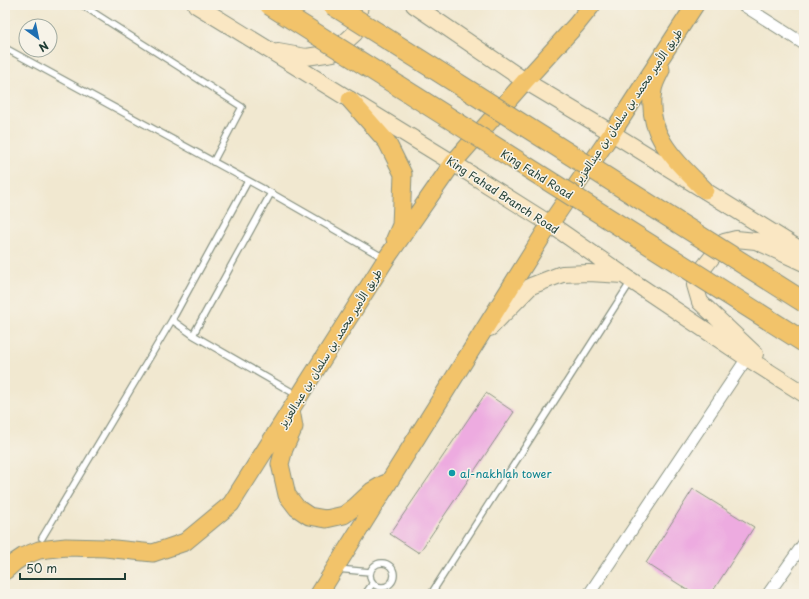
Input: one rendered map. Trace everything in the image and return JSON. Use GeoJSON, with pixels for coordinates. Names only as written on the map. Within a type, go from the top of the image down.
{"type":"FeatureCollection","features":[{"type":"Feature","properties":{"kind":"highway","name":"King Fahd Road"},"geometry":{"type":"LineString","coordinates":[[270,5],[804,342]]}},
{"type":"Feature","properties":{"kind":"highway"},"geometry":{"type":"LineString","coordinates":[[333,5],[804,302]]}},
{"type":"Feature","properties":{"kind":"main road","name":"King Fahad Branch Road"},"geometry":{"type":"LineString","coordinates":[[196,5],[454,163],[550,224],[747,358],[804,394]]}},
{"type":"Feature","properties":{"kind":"main road"},"geometry":{"type":"LineString","coordinates":[[269,50],[306,57],[333,53],[356,33],[360,5]]}},
{"type":"Feature","properties":{"kind":"main road"},"geometry":{"type":"LineString","coordinates":[[414,5],[525,81],[804,252]]}},
{"type":"Feature","properties":{"kind":"main road","name":"طريق الأمير محمد بن سلمان بن عبدالعزيز"},"geometry":{"type":"LineString","coordinates":[[5,571],[24,556],[40,550],[66,547],[105,548],[152,553],[185,542],[231,504],[386,259],[454,163],[592,5]]}},
{"type":"Feature","properties":{"kind":"main road","name":"طريق الأمير محمد بن سلمان بن عبدالعزيز"},"geometry":{"type":"LineString","coordinates":[[319,594],[550,224],[612,133],[695,5]]}},
{"type":"Feature","properties":{"kind":"main road"},"geometry":{"type":"LineString","coordinates":[[674,39],[653,89],[651,105],[654,125],[661,142],[677,163],[704,190]]}},
{"type":"Feature","properties":{"kind":"main road"},"geometry":{"type":"LineString","coordinates":[[350,100],[387,142],[403,174],[401,225],[386,259]]}},
{"type":"Feature","properties":{"kind":"main road"},"geometry":{"type":"LineString","coordinates":[[788,384],[700,302],[695,285],[705,266],[724,242],[736,239],[756,241],[804,263]]}},
{"type":"Feature","properties":{"kind":"main road"},"geometry":{"type":"LineString","coordinates":[[476,342],[531,286],[562,274],[589,273],[628,278]]}},
{"type":"Feature","properties":{"kind":"main road"},"geometry":{"type":"LineString","coordinates":[[295,403],[294,428],[284,449],[280,464],[287,495],[297,508],[309,516],[326,519],[344,515],[372,491],[390,480]]}},
{"type":"Feature","properties":{"kind":"street"},"geometry":{"type":"LineString","coordinates":[[743,5],[804,44]]}},
{"type":"Feature","properties":{"kind":"street"},"geometry":{"type":"LineString","coordinates":[[589,594],[747,358]]}},
{"type":"Feature","properties":{"kind":"street"},"geometry":{"type":"LineString","coordinates":[[768,594],[804,542]]}},
{"type":"Feature","properties":{"kind":"lane"},"geometry":{"type":"LineString","coordinates":[[82,5],[242,107],[213,162]]}},
{"type":"Feature","properties":{"kind":"lane"},"geometry":{"type":"LineString","coordinates":[[5,48],[271,193],[386,259]]}},
{"type":"Feature","properties":{"kind":"lane"},"geometry":{"type":"LineString","coordinates":[[42,538],[172,320],[248,181]]}},
{"type":"Feature","properties":{"kind":"lane"},"geometry":{"type":"LineString","coordinates":[[193,335],[271,193]]}},
{"type":"Feature","properties":{"kind":"lane"},"geometry":{"type":"LineString","coordinates":[[431,594],[628,278]]}},
{"type":"Feature","properties":{"kind":"lane"},"geometry":{"type":"LineString","coordinates":[[172,320],[295,403]]}},
{"type":"Feature","properties":{"kind":"lane"},"geometry":{"type":"LineString","coordinates":[[377,564],[388,564],[392,567],[394,578],[388,586],[377,586],[370,578],[370,572],[377,564]]}},
{"type":"Feature","properties":{"kind":"lane"},"geometry":{"type":"LineString","coordinates":[[335,568],[370,572]]}},
{"type":"Feature","properties":{"kind":"lane"},"geometry":{"type":"LineString","coordinates":[[366,594],[373,583]]}},
{"type":"Feature","properties":{"kind":"building","name":"al-nakhlah tower"},"geometry":{"type":"Polygon","coordinates":[[[486,393],[514,412],[419,553],[390,534],[486,393]]]}},
{"type":"Feature","properties":{"kind":"building"},"geometry":{"type":"Polygon","coordinates":[[[693,489],[754,527],[711,594],[694,594],[646,563],[693,489]]]}},
{"type":"Feature","properties":{"kind":"place","name":"al-nakhlah tower"},"geometry":{"type":"Point","coordinates":[452,473]}}]}
